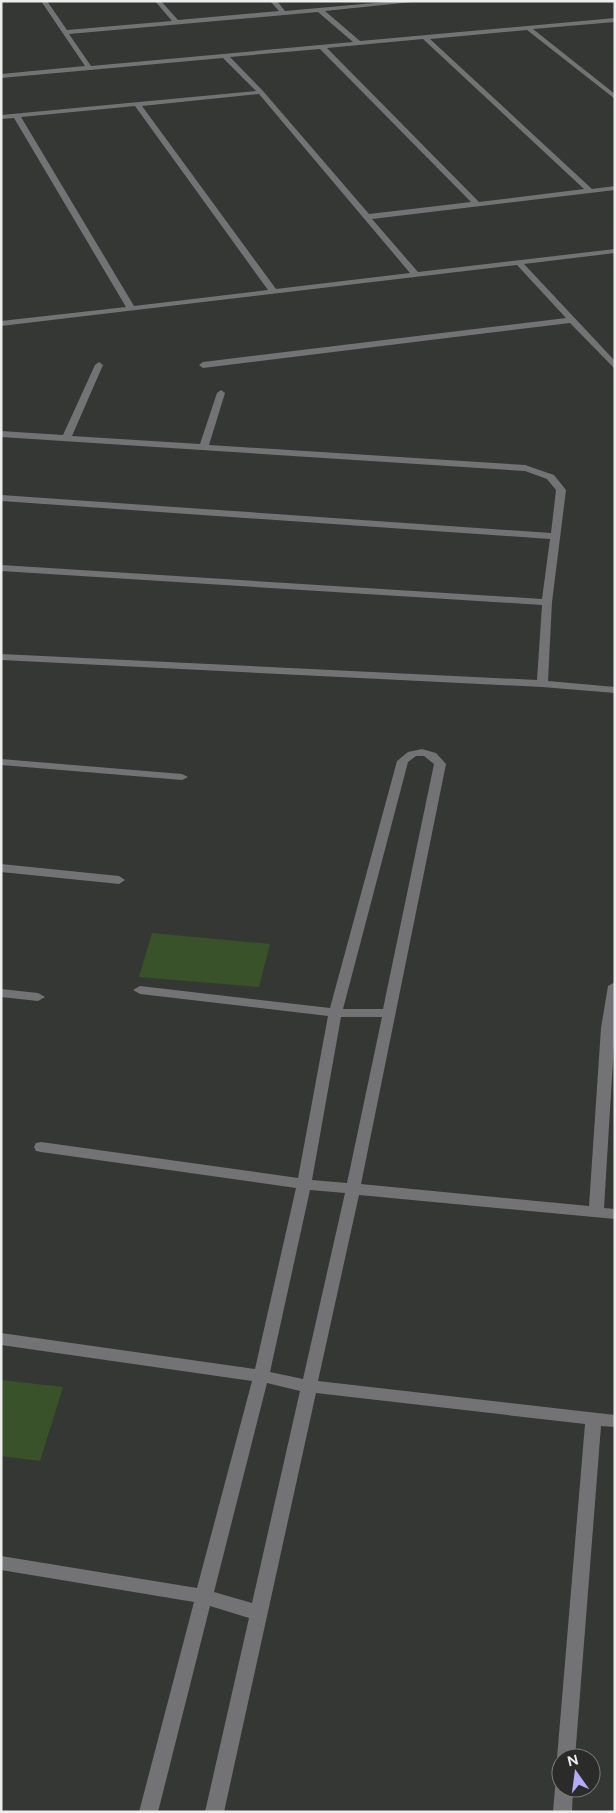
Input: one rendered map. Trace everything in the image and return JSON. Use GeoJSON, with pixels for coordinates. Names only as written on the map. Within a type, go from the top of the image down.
{"type":"FeatureCollection","features":[{"type":"Feature","properties":{"kind":"street"},"geometry":{"type":"LineString","coordinates":[[44,1],[89,68]]}},
{"type":"Feature","properties":{"kind":"street"},"geometry":{"type":"LineString","coordinates":[[158,1],[176,22]]}},
{"type":"Feature","properties":{"kind":"street"},"geometry":{"type":"LineString","coordinates":[[272,1],[284,13]]}},
{"type":"Feature","properties":{"kind":"street"},"geometry":{"type":"LineString","coordinates":[[65,32],[419,1]]}},
{"type":"Feature","properties":{"kind":"street"},"geometry":{"type":"LineString","coordinates":[[320,10],[358,43]]}},
{"type":"Feature","properties":{"kind":"street"},"geometry":{"type":"LineString","coordinates":[[1,76],[423,36],[615,20]]}},
{"type":"Feature","properties":{"kind":"street"},"geometry":{"type":"LineString","coordinates":[[528,28],[615,98]]}},
{"type":"Feature","properties":{"kind":"street"},"geometry":{"type":"LineString","coordinates":[[423,36],[590,191]]}},
{"type":"Feature","properties":{"kind":"street"},"geometry":{"type":"LineString","coordinates":[[321,46],[478,204]]}},
{"type":"Feature","properties":{"kind":"street"},"geometry":{"type":"LineString","coordinates":[[225,56],[261,92],[416,275]]}},
{"type":"Feature","properties":{"kind":"street"},"geometry":{"type":"LineString","coordinates":[[1,117],[261,92]]}},
{"type":"Feature","properties":{"kind":"street"},"geometry":{"type":"LineString","coordinates":[[137,104],[274,292]]}},
{"type":"Feature","properties":{"kind":"street"},"geometry":{"type":"LineString","coordinates":[[16,115],[132,309]]}},
{"type":"Feature","properties":{"kind":"street"},"geometry":{"type":"LineString","coordinates":[[366,217],[615,188]]}},
{"type":"Feature","properties":{"kind":"street"},"geometry":{"type":"LineString","coordinates":[[1,324],[615,251]]}},
{"type":"Feature","properties":{"kind":"street"},"geometry":{"type":"LineString","coordinates":[[519,263],[615,366]]}},
{"type":"Feature","properties":{"kind":"street"},"geometry":{"type":"LineString","coordinates":[[202,365],[572,320]]}},
{"type":"Feature","properties":{"kind":"street"},"geometry":{"type":"LineString","coordinates":[[66,438],[100,365]]}},
{"type":"Feature","properties":{"kind":"street"},"geometry":{"type":"LineString","coordinates":[[204,447],[221,393]]}},
{"type":"Feature","properties":{"kind":"street"},"geometry":{"type":"LineString","coordinates":[[1,434],[525,468],[543,472],[556,480],[561,490],[547,602],[542,684]]}},
{"type":"Feature","properties":{"kind":"street"},"geometry":{"type":"LineString","coordinates":[[1,498],[556,536]]}},
{"type":"Feature","properties":{"kind":"street"},"geometry":{"type":"LineString","coordinates":[[1,568],[547,602]]}},
{"type":"Feature","properties":{"kind":"street"},"geometry":{"type":"LineString","coordinates":[[1,657],[542,684],[615,690]]}},
{"type":"Feature","properties":{"kind":"street"},"geometry":{"type":"LineString","coordinates":[[148,1812],[261,1376],[304,1184],[336,1014],[403,761],[408,754],[418,752],[436,757],[440,764],[353,1190],[214,1812]]}},
{"type":"Feature","properties":{"kind":"street"},"geometry":{"type":"LineString","coordinates":[[1,762],[182,777]]}},
{"type":"Feature","properties":{"kind":"street"},"geometry":{"type":"LineString","coordinates":[[1,868],[119,880]]}},
{"type":"Feature","properties":{"kind":"street"},"geometry":{"type":"LineString","coordinates":[[596,1212],[608,1028],[615,986]]}},
{"type":"Feature","properties":{"kind":"street"},"geometry":{"type":"LineString","coordinates":[[140,990],[336,1014],[390,1013]]}},
{"type":"Feature","properties":{"kind":"street"},"geometry":{"type":"LineString","coordinates":[[1,993],[38,997]]}},
{"type":"Feature","properties":{"kind":"street"},"geometry":{"type":"LineString","coordinates":[[40,1148],[353,1190],[615,1214]]}},
{"type":"Feature","properties":{"kind":"street"},"geometry":{"type":"LineString","coordinates":[[1,1339],[261,1376],[308,1386],[615,1421]]}},
{"type":"Feature","properties":{"kind":"street"},"geometry":{"type":"LineString","coordinates":[[567,1748],[594,1418]]}},
{"type":"Feature","properties":{"kind":"street"},"geometry":{"type":"LineString","coordinates":[[1,1563],[203,1596],[258,1613]]}},
{"type":"Feature","properties":{"kind":"street"},"geometry":{"type":"LineString","coordinates":[[562,1812],[563,1798]]}},
{"type":"Feature","properties":{"kind":"building"},"geometry":{"type":"Polygon","coordinates":[[[152,933],[270,944],[259,987],[139,977],[152,933]]]}},
{"type":"Feature","properties":{"kind":"building"},"geometry":{"type":"Polygon","coordinates":[[[1,1380],[63,1387],[40,1461],[1,1456],[1,1380]]]}}]}
